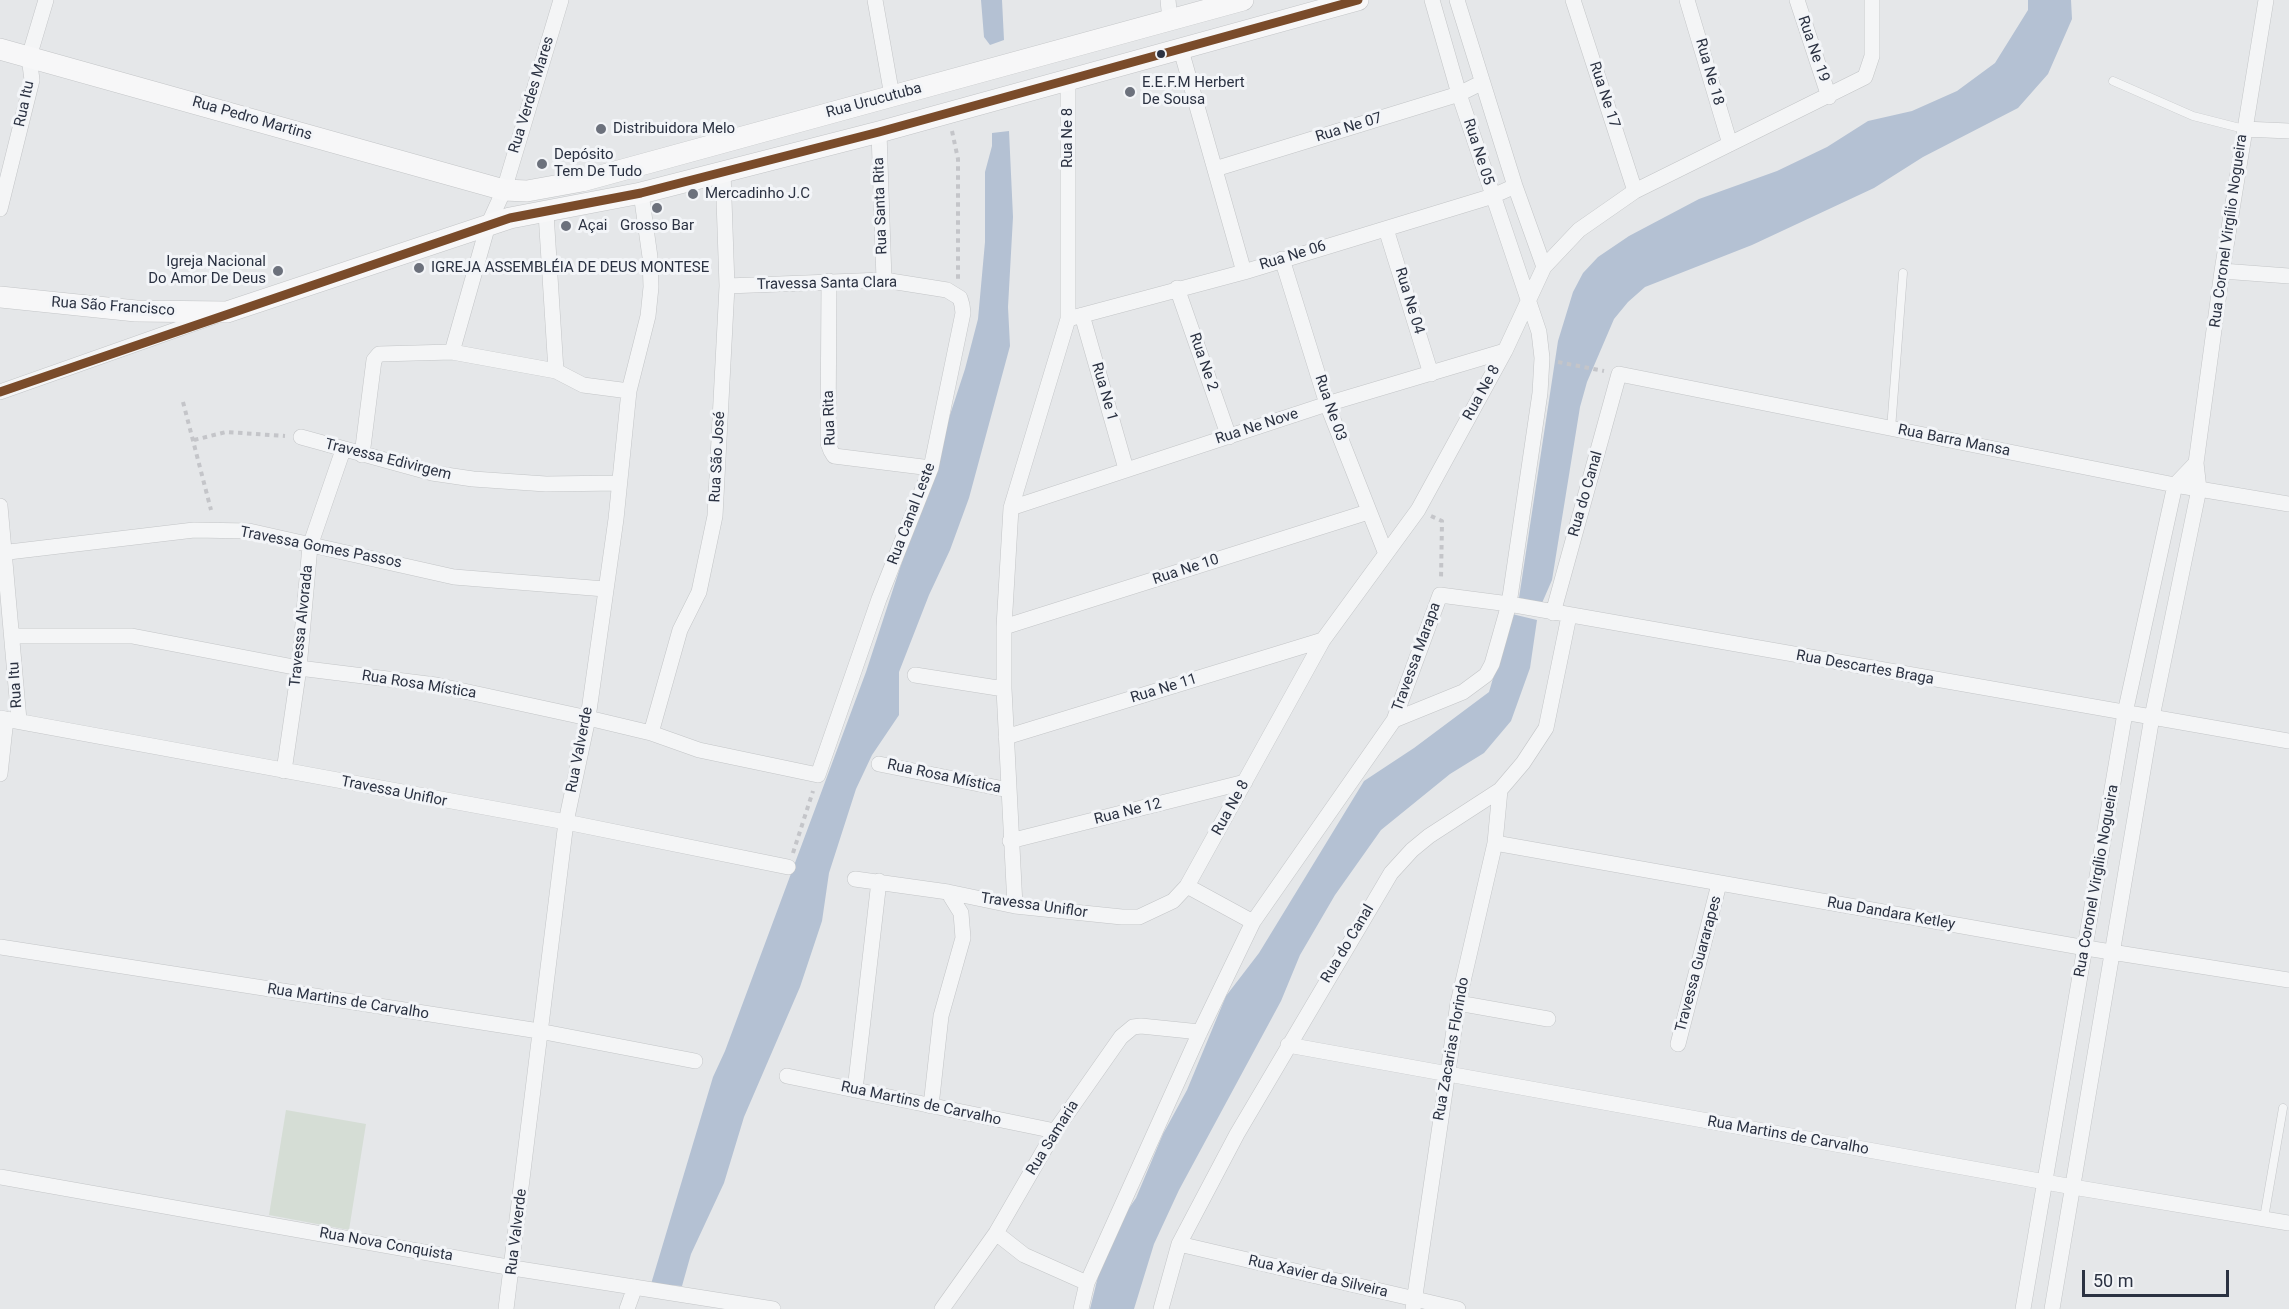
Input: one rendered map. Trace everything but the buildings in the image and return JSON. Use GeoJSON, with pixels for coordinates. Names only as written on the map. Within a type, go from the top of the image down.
{"type":"FeatureCollection","features":[{"type":"Feature","properties":{"kind":"street","name":"Rua Itu"},"geometry":{"type":"LineString","coordinates":[[0,208],[32,80],[29,57],[46,0]]}},
{"type":"Feature","properties":{"kind":"street","name":"Rua Verdes Mares"},"geometry":{"type":"LineString","coordinates":[[488,225],[504,190],[561,0]]}},
{"type":"Feature","properties":{"kind":"street"},"geometry":{"type":"LineString","coordinates":[[876,0],[892,96]]}},
{"type":"Feature","properties":{"kind":"street","name":"Rua Urucutuba"},"geometry":{"type":"LineString","coordinates":[[504,190],[538,190],[582,181],[892,96],[1169,10],[1243,0]]}},
{"type":"Feature","properties":{"kind":"street","name":"Rua Urucutuba"},"geometry":{"type":"LineString","coordinates":[[0,392],[227,312],[510,218],[546,213],[641,193],[879,132],[948,111],[1181,50],[1358,0]]}},
{"type":"Feature","properties":{"kind":"street","name":"Rua Ne 05"},"geometry":{"type":"LineString","coordinates":[[1394,720],[1463,692],[1486,675],[1492,664],[1509,604],[1540,393],[1542,358],[1539,332],[1459,93],[1432,0]]}},
{"type":"Feature","properties":{"kind":"street","name":"Rua Ne 05"},"geometry":{"type":"LineString","coordinates":[[1457,0],[1481,83],[1544,267]]}},
{"type":"Feature","properties":{"kind":"street","name":"Rua Ne 17"},"geometry":{"type":"LineString","coordinates":[[1573,0],[1635,191]]}},
{"type":"Feature","properties":{"kind":"street","name":"Rua Ne 18"},"geometry":{"type":"LineString","coordinates":[[1687,0],[1730,144]]}},
{"type":"Feature","properties":{"kind":"street","name":"Rua Ne 19"},"geometry":{"type":"LineString","coordinates":[[1797,0],[1829,97]]}},
{"type":"Feature","properties":{"kind":"street","name":"Rua Ne 8"},"geometry":{"type":"LineString","coordinates":[[1173,901],[1187,886],[1323,640],[1418,510],[1505,351],[1544,267],[1579,230],[1635,191],[1829,97],[1865,77],[1870,69],[1872,0]]}},
{"type":"Feature","properties":{"kind":"street","name":"Rua Coronel Virgílio Nogueira"},"geometry":{"type":"LineString","coordinates":[[2052,1309],[2152,717],[2199,489],[2196,463],[2222,271],[2266,0]]}},
{"type":"Feature","properties":{"kind":"street","name":"Rua Pedro Martins"},"geometry":{"type":"LineString","coordinates":[[0,49],[504,190]]}},
{"type":"Feature","properties":{"kind":"street"},"geometry":{"type":"LineString","coordinates":[[1181,50],[1244,272]]}},
{"type":"Feature","properties":{"kind":"street","name":"Rua Ne 8"},"geometry":{"type":"LineString","coordinates":[[1015,906],[1004,688],[1004,627],[1011,508],[1075,317],[1068,80]]}},
{"type":"Feature","properties":{"kind":"street","name":"Rua Ne 07"},"geometry":{"type":"LineString","coordinates":[[1215,169],[1459,93],[1481,83]]}},
{"type":"Feature","properties":{"kind":"street"},"geometry":{"type":"LineString","coordinates":[[2244,129],[2289,131]]}},
{"type":"Feature","properties":{"kind":"street","name":"Rua Santa Rita"},"geometry":{"type":"LineString","coordinates":[[879,132],[884,280]]}},
{"type":"Feature","properties":{"kind":"street","name":"Rua São José"},"geometry":{"type":"LineString","coordinates":[[651,733],[680,630],[699,592],[715,516],[726,286],[723,171]]}},
{"type":"Feature","properties":{"kind":"street","name":"Rua Ne 06"},"geometry":{"type":"LineString","coordinates":[[1075,317],[1244,272],[1493,196],[1515,186]]}},
{"type":"Feature","properties":{"kind":"street","name":"Rua Valverde"},"geometry":{"type":"LineString","coordinates":[[506,1309],[513,1268],[566,822],[588,718],[629,391],[644,335],[651,287],[641,193]]}},
{"type":"Feature","properties":{"kind":"street"},"geometry":{"type":"LineString","coordinates":[[546,213],[556,371]]}},
{"type":"Feature","properties":{"kind":"street"},"geometry":{"type":"LineString","coordinates":[[452,352],[488,225]]}},
{"type":"Feature","properties":{"kind":"street","name":"Rua Ne 04"},"geometry":{"type":"LineString","coordinates":[[1386,228],[1431,374]]}},
{"type":"Feature","properties":{"kind":"street","name":"Rua Ne 03"},"geometry":{"type":"LineString","coordinates":[[1282,259],[1327,404],[1386,554]]}},
{"type":"Feature","properties":{"kind":"street"},"geometry":{"type":"LineString","coordinates":[[2222,271],[2289,276]]}},
{"type":"Feature","properties":{"kind":"street","name":"Travessa Santa Clara"},"geometry":{"type":"LineString","coordinates":[[726,286],[829,280],[884,280],[947,290],[960,298]]}},
{"type":"Feature","properties":{"kind":"street","name":"Rua Rita"},"geometry":{"type":"LineString","coordinates":[[829,280],[828,443],[831,452],[834,456],[931,468]]}},
{"type":"Feature","properties":{"kind":"street","name":"Rua Ne 2"},"geometry":{"type":"LineString","coordinates":[[1177,288],[1229,437]]}},
{"type":"Feature","properties":{"kind":"street","name":"Rua São Francisco"},"geometry":{"type":"LineString","coordinates":[[0,297],[136,311],[227,312]]}},
{"type":"Feature","properties":{"kind":"street","name":"Rua Canal Leste"},"geometry":{"type":"LineString","coordinates":[[818,775],[879,599],[931,468],[963,313],[960,298]]}},
{"type":"Feature","properties":{"kind":"street","name":"Rua Ne 1"},"geometry":{"type":"LineString","coordinates":[[1075,317],[1126,469]]}},
{"type":"Feature","properties":{"kind":"street","name":"Rua Ne Nove"},"geometry":{"type":"LineString","coordinates":[[1011,508],[1327,404],[1505,351]]}},
{"type":"Feature","properties":{"kind":"street"},"geometry":{"type":"LineString","coordinates":[[362,454],[374,360],[379,354],[452,352],[556,371],[583,385],[629,391]]}},
{"type":"Feature","properties":{"kind":"street","name":"Rua Barra Mansa"},"geometry":{"type":"LineString","coordinates":[[1612,373],[2175,486],[2289,504]]}},
{"type":"Feature","properties":{"kind":"street","name":"Rua do Canal"},"geometry":{"type":"LineString","coordinates":[[1553,613],[1612,373]]}},
{"type":"Feature","properties":{"kind":"street","name":"Travessa Edivirgem"},"geometry":{"type":"LineString","coordinates":[[301,437],[432,473],[473,479],[546,484],[619,483]]}},
{"type":"Feature","properties":{"kind":"street","name":"Travessa Alvorada"},"geometry":{"type":"LineString","coordinates":[[284,771],[299,668],[310,546],[343,450]]}},
{"type":"Feature","properties":{"kind":"street","name":"Rua Coronel Virgílio Nogueira"},"geometry":{"type":"LineString","coordinates":[[2023,1309],[2125,713],[2175,486],[2196,463]]}},
{"type":"Feature","properties":{"kind":"street","name":"Rua Itu"},"geometry":{"type":"LineString","coordinates":[[0,506],[2,553],[13,636],[8,719],[0,774]]}},
{"type":"Feature","properties":{"kind":"street","name":"Rua Ne 10"},"geometry":{"type":"LineString","coordinates":[[1004,627],[1368,512]]}},
{"type":"Feature","properties":{"kind":"street","name":"Travessa Gomes Passos"},"geometry":{"type":"LineString","coordinates":[[2,553],[217,530],[249,531],[454,577],[605,589]]}},
{"type":"Feature","properties":{"kind":"street","name":"Rua Descartes Braga"},"geometry":{"type":"LineString","coordinates":[[1440,595],[1509,604],[2289,741]]}},
{"type":"Feature","properties":{"kind":"street","name":"Travessa Marapa"},"geometry":{"type":"LineString","coordinates":[[1081,1309],[1088,1283],[1200,1032],[1253,922],[1394,720],[1440,595]]}},
{"type":"Feature","properties":{"kind":"street","name":"Rua do Canal"},"geometry":{"type":"LineString","coordinates":[[1161,1309],[1179,1244],[1288,1045],[1391,873],[1412,850],[1429,836],[1500,790],[1523,763],[1546,728],[1569,616]]}},
{"type":"Feature","properties":{"kind":"street","name":"Rua Rosa Mística"},"geometry":{"type":"LineString","coordinates":[[13,636],[132,636],[299,668],[436,685],[651,733],[699,750],[818,775]]}},
{"type":"Feature","properties":{"kind":"street","name":"Rua Ne 11"},"geometry":{"type":"LineString","coordinates":[[1005,737],[1323,640]]}},
{"type":"Feature","properties":{"kind":"street"},"geometry":{"type":"LineString","coordinates":[[915,675],[1004,688]]}},
{"type":"Feature","properties":{"kind":"street","name":"Travessa Uniflor"},"geometry":{"type":"LineString","coordinates":[[8,719],[566,822],[788,867]]}},
{"type":"Feature","properties":{"kind":"street","name":"Rua Rosa Mística"},"geometry":{"type":"LineString","coordinates":[[879,764],[1009,790]]}},
{"type":"Feature","properties":{"kind":"street","name":"Rua Ne 12"},"geometry":{"type":"LineString","coordinates":[[1010,841],[1245,782]]}},
{"type":"Feature","properties":{"kind":"street","name":"Rua Zacarias Florindo"},"geometry":{"type":"LineString","coordinates":[[1414,1304],[1446,1074],[1458,1004],[1495,843],[1500,790]]}},
{"type":"Feature","properties":{"kind":"street","name":"Rua Dandara Ketley"},"geometry":{"type":"LineString","coordinates":[[1495,843],[2086,948],[2289,980]]}},
{"type":"Feature","properties":{"kind":"street","name":"Travessa Uniflor"},"geometry":{"type":"LineString","coordinates":[[855,879],[948,892],[1015,906],[1139,917],[1173,901]]}},
{"type":"Feature","properties":{"kind":"street"},"geometry":{"type":"LineString","coordinates":[[855,1090],[879,881]]}},
{"type":"Feature","properties":{"kind":"street","name":"Travessa Guararapes"},"geometry":{"type":"LineString","coordinates":[[1678,1044],[1719,884]]}},
{"type":"Feature","properties":{"kind":"street"},"geometry":{"type":"LineString","coordinates":[[1187,886],[1253,922]]}},
{"type":"Feature","properties":{"kind":"street"},"geometry":{"type":"LineString","coordinates":[[931,1106],[941,1016],[963,938],[961,913],[948,892]]}},
{"type":"Feature","properties":{"kind":"street","name":"Rua Martins de Carvalho"},"geometry":{"type":"LineString","coordinates":[[0,947],[540,1031],[695,1061]]}},
{"type":"Feature","properties":{"kind":"street"},"geometry":{"type":"LineString","coordinates":[[1458,1004],[1548,1019]]}},
{"type":"Feature","properties":{"kind":"street","name":"Rua Samaria"},"geometry":{"type":"LineString","coordinates":[[942,1309],[996,1233],[1055,1131],[1127,1031],[1141,1026],[1200,1032]]}},
{"type":"Feature","properties":{"kind":"street","name":"Rua Martins de Carvalho"},"geometry":{"type":"LineString","coordinates":[[1288,1045],[2073,1187],[2289,1222]]}},
{"type":"Feature","properties":{"kind":"street","name":"Rua Martins de Carvalho"},"geometry":{"type":"LineString","coordinates":[[787,1076],[1055,1131]]}},
{"type":"Feature","properties":{"kind":"street","name":"Rua Nova Conquista"},"geometry":{"type":"LineString","coordinates":[[0,1177],[513,1268],[635,1287],[700,1303],[771,1309]]}},
{"type":"Feature","properties":{"kind":"street"},"geometry":{"type":"LineString","coordinates":[[996,1233],[1024,1255],[1088,1283]]}},
{"type":"Feature","properties":{"kind":"street","name":"Rua Xavier da Silveira"},"geometry":{"type":"LineString","coordinates":[[1179,1244],[1414,1304],[1458,1309]]}},
{"type":"Feature","properties":{"kind":"street"},"geometry":{"type":"LineString","coordinates":[[627,1309],[635,1287]]}},
{"type":"Feature","properties":{"kind":"lane"},"geometry":{"type":"LineString","coordinates":[[2113,81],[2193,116],[2244,129]]}},
{"type":"Feature","properties":{"kind":"lane"},"geometry":{"type":"LineString","coordinates":[[1891,429],[1903,273]]}},
{"type":"Feature","properties":{"kind":"lane"},"geometry":{"type":"LineString","coordinates":[[2264,1218],[2283,1108]]}},
{"type":"Feature","properties":{"kind":"path"},"geometry":{"type":"LineString","coordinates":[[948,111],[958,159],[956,249],[960,298]]}},
{"type":"Feature","properties":{"kind":"path"},"geometry":{"type":"LineString","coordinates":[[1551,360],[1612,373]]}},
{"type":"Feature","properties":{"kind":"path"},"geometry":{"type":"LineString","coordinates":[[183,402],[211,510]]}},
{"type":"Feature","properties":{"kind":"path"},"geometry":{"type":"LineString","coordinates":[[194,440],[226,432],[301,437]]}},
{"type":"Feature","properties":{"kind":"path"},"geometry":{"type":"LineString","coordinates":[[1418,510],[1443,521],[1440,595]]}},
{"type":"Feature","properties":{"kind":"path"},"geometry":{"type":"LineString","coordinates":[[788,867],[818,775]]}},
{"type":"Feature","properties":{"kind":"shaded area"},"geometry":{"type":"Polygon","coordinates":[[[286,1110],[366,1124],[349,1230],[269,1215],[286,1110]]]}},
{"type":"Feature","properties":{"kind":"water"},"geometry":{"type":"Polygon","coordinates":[[[981,0],[1002,0],[1004,40],[990,45],[984,37],[981,0]]]}},
{"type":"Feature","properties":{"kind":"water"},"geometry":{"type":"Polygon","coordinates":[[[2028,0],[2071,0],[2072,19],[2048,74],[2018,108],[1923,157],[1874,188],[1752,245],[1645,287],[1628,302],[1614,319],[1587,382],[1580,407],[1552,580],[1542,603],[1519,598],[1558,341],[1573,292],[1583,273],[1598,257],[1629,236],[1699,199],[1777,171],[1827,147],[1868,121],[1912,111],[1957,91],[1995,63],[2028,10],[2028,0]]]}},
{"type":"Feature","properties":{"kind":"water"},"geometry":{"type":"Polygon","coordinates":[[[1009,131],[1013,217],[1008,307],[1010,346],[969,498],[899,672],[899,715],[872,755],[856,789],[829,873],[822,921],[800,987],[744,1117],[724,1183],[691,1254],[682,1286],[651,1284],[713,1077],[725,1051],[866,672],[965,369],[978,319],[985,242],[985,172],[992,146],[992,133],[1009,131]]]}},
{"type":"Feature","properties":{"kind":"water"},"geometry":{"type":"Polygon","coordinates":[[[1512,614],[1537,620],[1530,668],[1511,721],[1484,753],[1450,774],[1381,830],[1335,895],[1300,955],[1281,1001],[1179,1190],[1154,1244],[1134,1309],[1090,1309],[1107,1240],[1136,1198],[1163,1134],[1187,1090],[1226,996],[1259,953],[1364,781],[1414,748],[1489,692],[1512,614]]]}},
{"type":"Feature","properties":{"kind":"transit line"},"geometry":{"type":"LineString","coordinates":[[0,392],[510,218],[641,193],[879,132],[1358,0]]}},
{"type":"Feature","properties":{"kind":"place","name":"E.E.F.M Herbert De Sousa"},"geometry":{"type":"Point","coordinates":[1130,92]}},
{"type":"Feature","properties":{"kind":"place","name":"Distribuidora Melo"},"geometry":{"type":"Point","coordinates":[601,129]}},
{"type":"Feature","properties":{"kind":"place","name":"Depósito Tem De Tudo"},"geometry":{"type":"Point","coordinates":[542,164]}},
{"type":"Feature","properties":{"kind":"place","name":"Mercadinho J.C"},"geometry":{"type":"Point","coordinates":[693,194]}},
{"type":"Feature","properties":{"kind":"place","name":"Grosso Bar"},"geometry":{"type":"Point","coordinates":[657,208]}},
{"type":"Feature","properties":{"kind":"place","name":"Açai"},"geometry":{"type":"Point","coordinates":[566,226]}},
{"type":"Feature","properties":{"kind":"place","name":"IGREJA ASSEMBLÉIA DE DEUS MONTESE"},"geometry":{"type":"Point","coordinates":[419,268]}},
{"type":"Feature","properties":{"kind":"place","name":"Igreja Nacional Do Amor De Deus"},"geometry":{"type":"Point","coordinates":[278,271]}}]}
